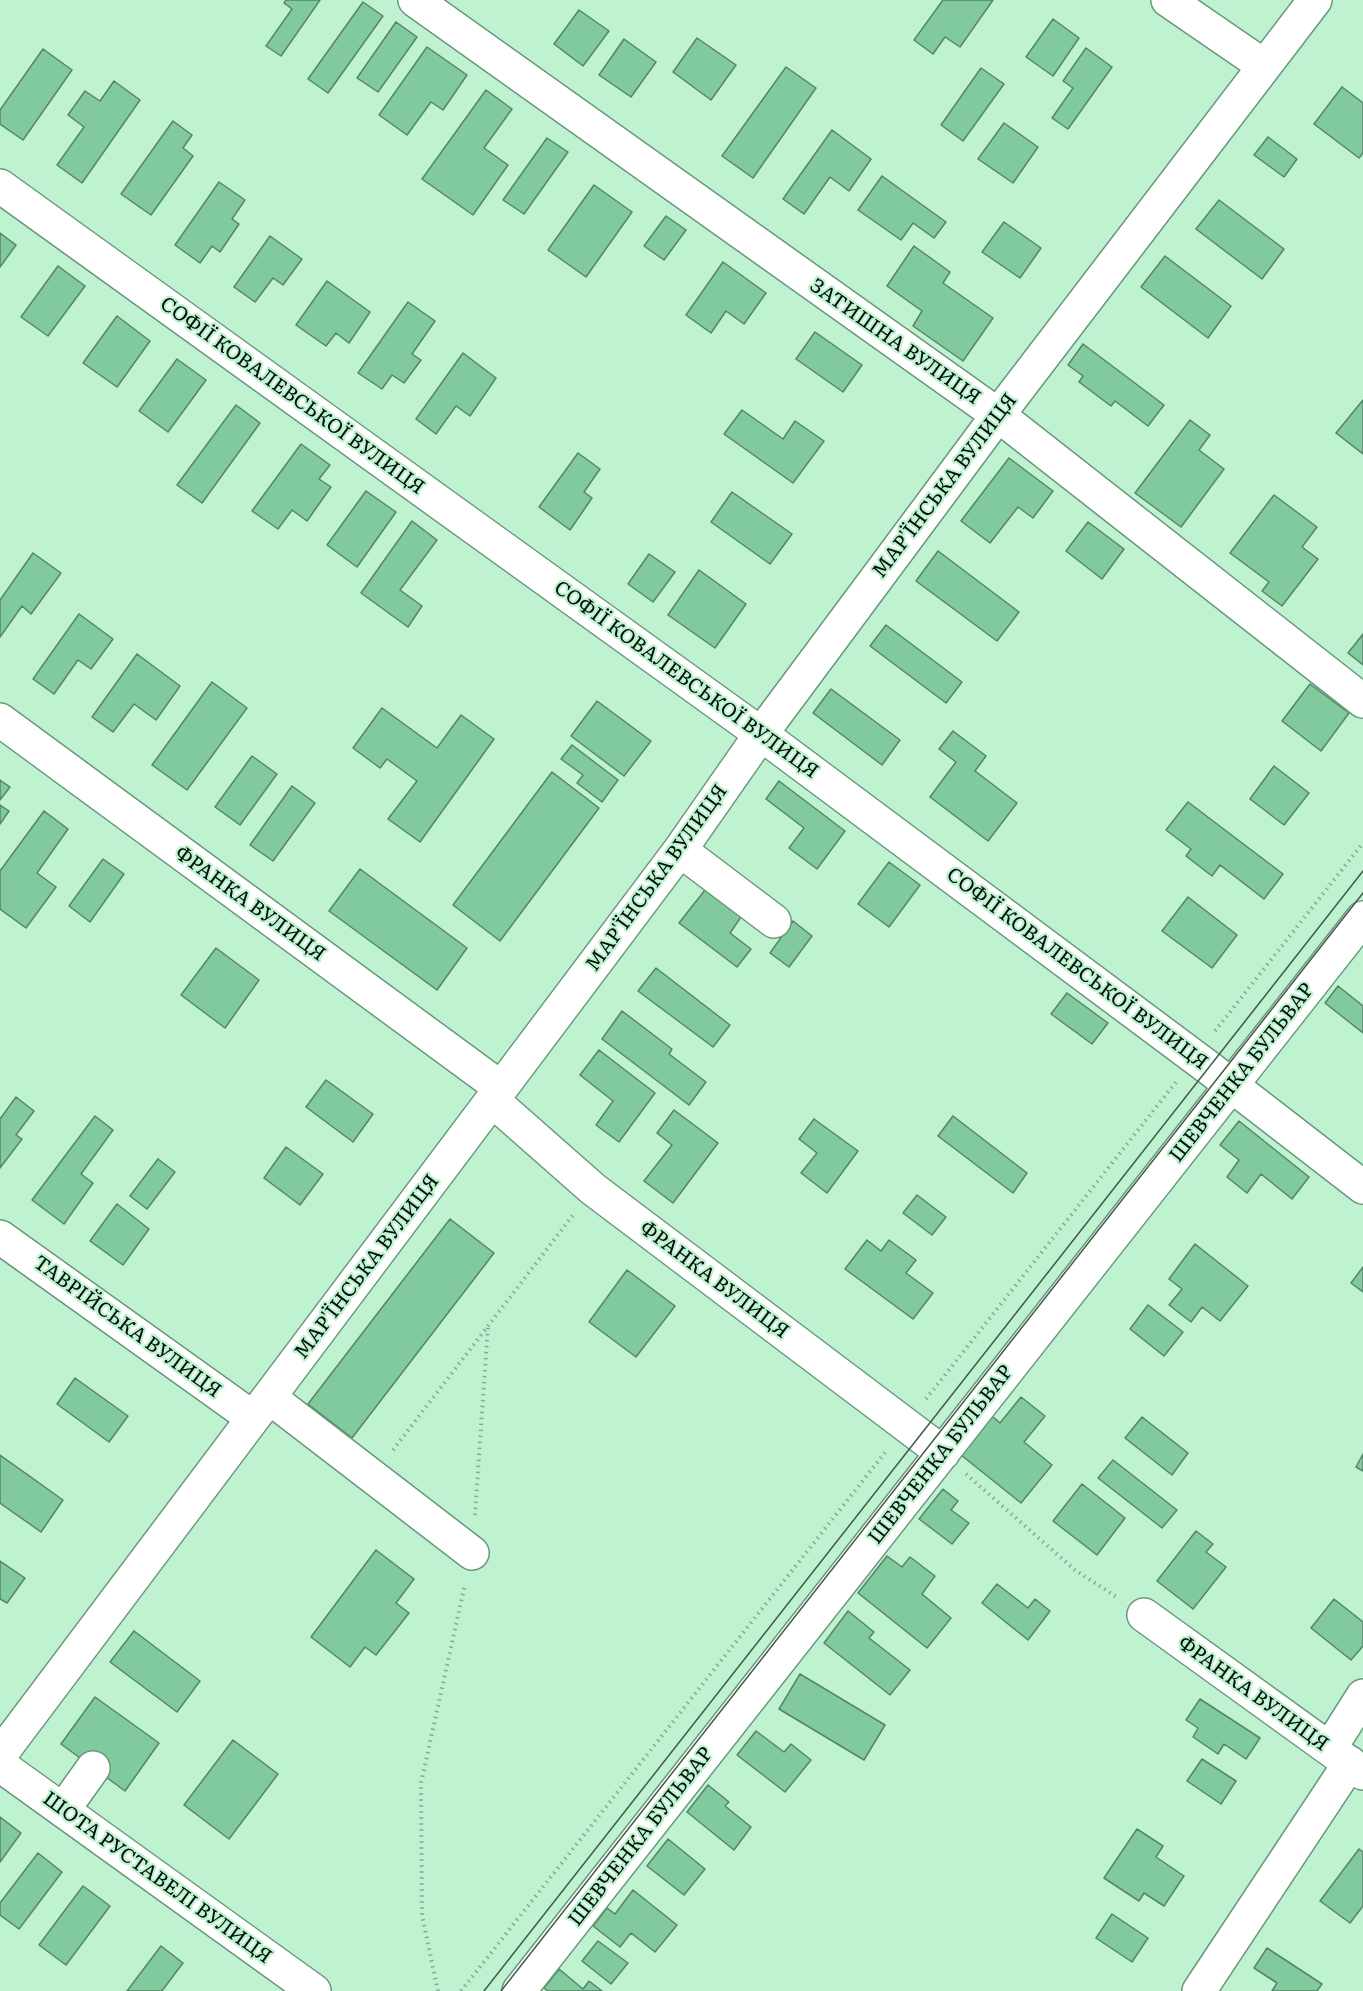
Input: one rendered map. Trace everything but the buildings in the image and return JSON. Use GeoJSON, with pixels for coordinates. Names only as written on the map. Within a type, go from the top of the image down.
{"type":"FeatureCollection","features":[{"type":"Feature","properties":{"kind":"street","name":"ЗАТИШНА ВУЛИЦЯ"},"geometry":{"type":"LineString","coordinates":[[415,0],[998,415],[1363,701]]}},
{"type":"Feature","properties":{"kind":"street"},"geometry":{"type":"LineString","coordinates":[[1168,0],[1264,66]]}},
{"type":"Feature","properties":{"kind":"street","name":"МАР'ЇНСЬКА ВУЛИЦЯ"},"geometry":{"type":"LineString","coordinates":[[0,1755],[680,850],[761,734],[998,415],[1315,0]]}},
{"type":"Feature","properties":{"kind":"street","name":"СОФІЇ КОВАЛЕВСЬКОЇ ВУЛИЦЯ"},"geometry":{"type":"LineString","coordinates":[[0,186],[761,734],[1195,1057],[1363,1186]]}},
{"type":"Feature","properties":{"kind":"street","name":"ФРАНКА ВУЛИЦЯ"},"geometry":{"type":"LineString","coordinates":[[0,720],[497,1094],[593,1189],[943,1452]]}},
{"type":"Feature","properties":{"kind":"street"},"geometry":{"type":"LineString","coordinates":[[680,850],[774,921]]}},
{"type":"Feature","properties":{"kind":"street","name":"ШЕВЧЕНКА БУЛЬВАР"},"geometry":{"type":"LineString","coordinates":[[519,1991],[1363,918]]}},
{"type":"Feature","properties":{"kind":"street","name":"ТАВРІЙСЬКА ВУЛИЦЯ"},"geometry":{"type":"LineString","coordinates":[[0,1237],[261,1408],[373,1476],[472,1553]]}},
{"type":"Feature","properties":{"kind":"street","name":"ФРАНКА ВУЛИЦЯ"},"geometry":{"type":"LineString","coordinates":[[1144,1615],[1347,1761]]}},
{"type":"Feature","properties":{"kind":"street"},"geometry":{"type":"LineString","coordinates":[[1198,1991],[1347,1761],[1363,1696]]}},
{"type":"Feature","properties":{"kind":"street","name":"ШОТА РУСТАВЕЛІ ВУЛИЦЯ"},"geometry":{"type":"LineString","coordinates":[[0,1765],[314,1991]]}},
{"type":"Feature","properties":{"kind":"street"},"geometry":{"type":"LineString","coordinates":[[63,1810],[93,1768]]}},
{"type":"Feature","properties":{"kind":"path"},"geometry":{"type":"LineString","coordinates":[[461,1991],[1363,843]]}},
{"type":"Feature","properties":{"kind":"path"},"geometry":{"type":"LineString","coordinates":[[373,1476],[593,1189]]}},
{"type":"Feature","properties":{"kind":"path"},"geometry":{"type":"LineString","coordinates":[[438,1991],[422,1915],[421,1783],[472,1553],[488,1326]]}},
{"type":"Feature","properties":{"kind":"path"},"geometry":{"type":"LineString","coordinates":[[943,1452],[1075,1570],[1144,1615]]}},
{"type":"Feature","properties":{"kind":"tram line"},"geometry":{"type":"LineString","coordinates":[[484,1991],[1363,871]]}},
{"type":"Feature","properties":{"kind":"tram line"},"geometry":{"type":"LineString","coordinates":[[501,1991],[1363,893]]}}]}
